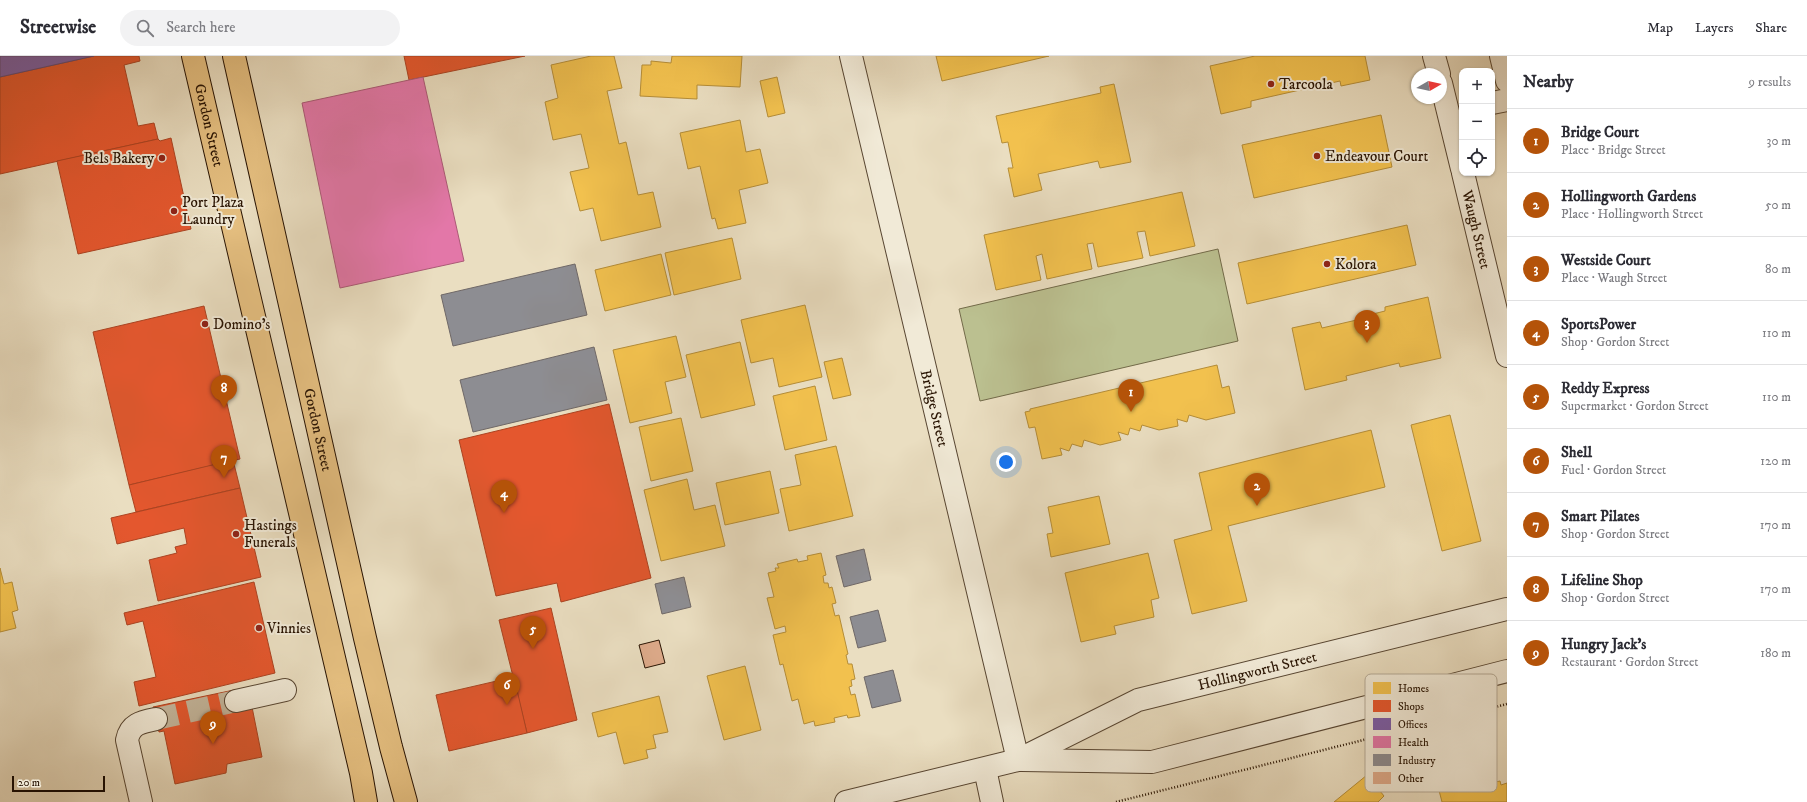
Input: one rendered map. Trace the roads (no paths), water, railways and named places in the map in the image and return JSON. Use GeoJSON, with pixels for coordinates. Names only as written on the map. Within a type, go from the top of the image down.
{"type":"FeatureCollection","features":[{"type":"Feature","properties":{"kind":"main road","name":"Gordon Street"},"geometry":{"type":"LineString","coordinates":[[193,56],[361,773],[366,802]]}},
{"type":"Feature","properties":{"kind":"main road","name":"Gordon Street"},"geometry":{"type":"LineString","coordinates":[[234,56],[364,638],[406,802]]}},
{"type":"Feature","properties":{"kind":"street","name":"Bridge Street"},"geometry":{"type":"LineString","coordinates":[[851,56],[1018,760]]}},
{"type":"Feature","properties":{"kind":"street"},"geometry":{"type":"LineString","coordinates":[[1434,56],[1437,68]]}},
{"type":"Feature","properties":{"kind":"street"},"geometry":{"type":"LineString","coordinates":[[1501,56],[1507,81]]}},
{"type":"Feature","properties":{"kind":"street"},"geometry":{"type":"LineString","coordinates":[[1447,95],[1455,112],[1459,145]]}},
{"type":"Feature","properties":{"kind":"street"},"geometry":{"type":"LineString","coordinates":[[1495,102],[1507,100]]}},
{"type":"Feature","properties":{"kind":"street","name":"Waugh Street"},"geometry":{"type":"LineString","coordinates":[[1464,176],[1507,356]]}},
{"type":"Feature","properties":{"kind":"street","name":"Hollingworth Street"},"geometry":{"type":"LineString","coordinates":[[846,802],[985,770],[1018,760],[1138,700],[1507,609]]}},
{"type":"Feature","properties":{"kind":"street","name":"Hollingworth Street"},"geometry":{"type":"LineString","coordinates":[[1495,674],[1507,671]]}},
{"type":"Feature","properties":{"kind":"street"},"geometry":{"type":"LineString","coordinates":[[236,701],[285,690]]}},
{"type":"Feature","properties":{"kind":"street","name":"Hollingworth Street"},"geometry":{"type":"LineString","coordinates":[[1018,760],[1152,762],[1365,707]]}},
{"type":"Feature","properties":{"kind":"street"},"geometry":{"type":"LineString","coordinates":[[141,802],[127,740],[128,733],[132,727],[139,722],[156,719]]}},
{"type":"Feature","properties":{"kind":"street"},"geometry":{"type":"LineString","coordinates":[[985,770],[992,802]]}},
{"type":"Feature","properties":{"kind":"tunnel"},"geometry":{"type":"LineString","coordinates":[[156,719],[236,701]]}},
{"type":"Feature","properties":{"kind":"place","name":"Tarcoola"},"geometry":{"type":"Point","coordinates":[1271,84]}},
{"type":"Feature","properties":{"kind":"place","name":"Endeavour Court"},"geometry":{"type":"Point","coordinates":[1317,156]}},
{"type":"Feature","properties":{"kind":"place","name":"Bels Bakery"},"geometry":{"type":"Point","coordinates":[162,158]}},
{"type":"Feature","properties":{"kind":"place","name":"Port Plaza Laundry"},"geometry":{"type":"Point","coordinates":[174,211]}},
{"type":"Feature","properties":{"kind":"place","name":"Kolora"},"geometry":{"type":"Point","coordinates":[1327,264]}},
{"type":"Feature","properties":{"kind":"place","name":"Domino's"},"geometry":{"type":"Point","coordinates":[205,324]}},
{"type":"Feature","properties":{"kind":"place","name":"Westside Court"},"geometry":{"type":"Point","coordinates":[1367,343]}},
{"type":"Feature","properties":{"kind":"place","name":"Lifeline Shop"},"geometry":{"type":"Point","coordinates":[224,408]}},
{"type":"Feature","properties":{"kind":"place","name":"Bridge Court"},"geometry":{"type":"Point","coordinates":[1131,412]}},
{"type":"Feature","properties":{"kind":"place","name":"Smart Pilates"},"geometry":{"type":"Point","coordinates":[224,478]}},
{"type":"Feature","properties":{"kind":"place","name":"Hollingworth Gardens"},"geometry":{"type":"Point","coordinates":[1257,506]}},
{"type":"Feature","properties":{"kind":"place","name":"SportsPower"},"geometry":{"type":"Point","coordinates":[504,513]}},
{"type":"Feature","properties":{"kind":"place","name":"Hastings Funerals"},"geometry":{"type":"Point","coordinates":[236,534]}},
{"type":"Feature","properties":{"kind":"place","name":"Vinnies"},"geometry":{"type":"Point","coordinates":[259,628]}},
{"type":"Feature","properties":{"kind":"place","name":"Reddy Express"},"geometry":{"type":"Point","coordinates":[533,649]}},
{"type":"Feature","properties":{"kind":"place","name":"Shell"},"geometry":{"type":"Point","coordinates":[507,705]}},
{"type":"Feature","properties":{"kind":"place","name":"Hungry Jack's"},"geometry":{"type":"Point","coordinates":[213,744]}}]}
